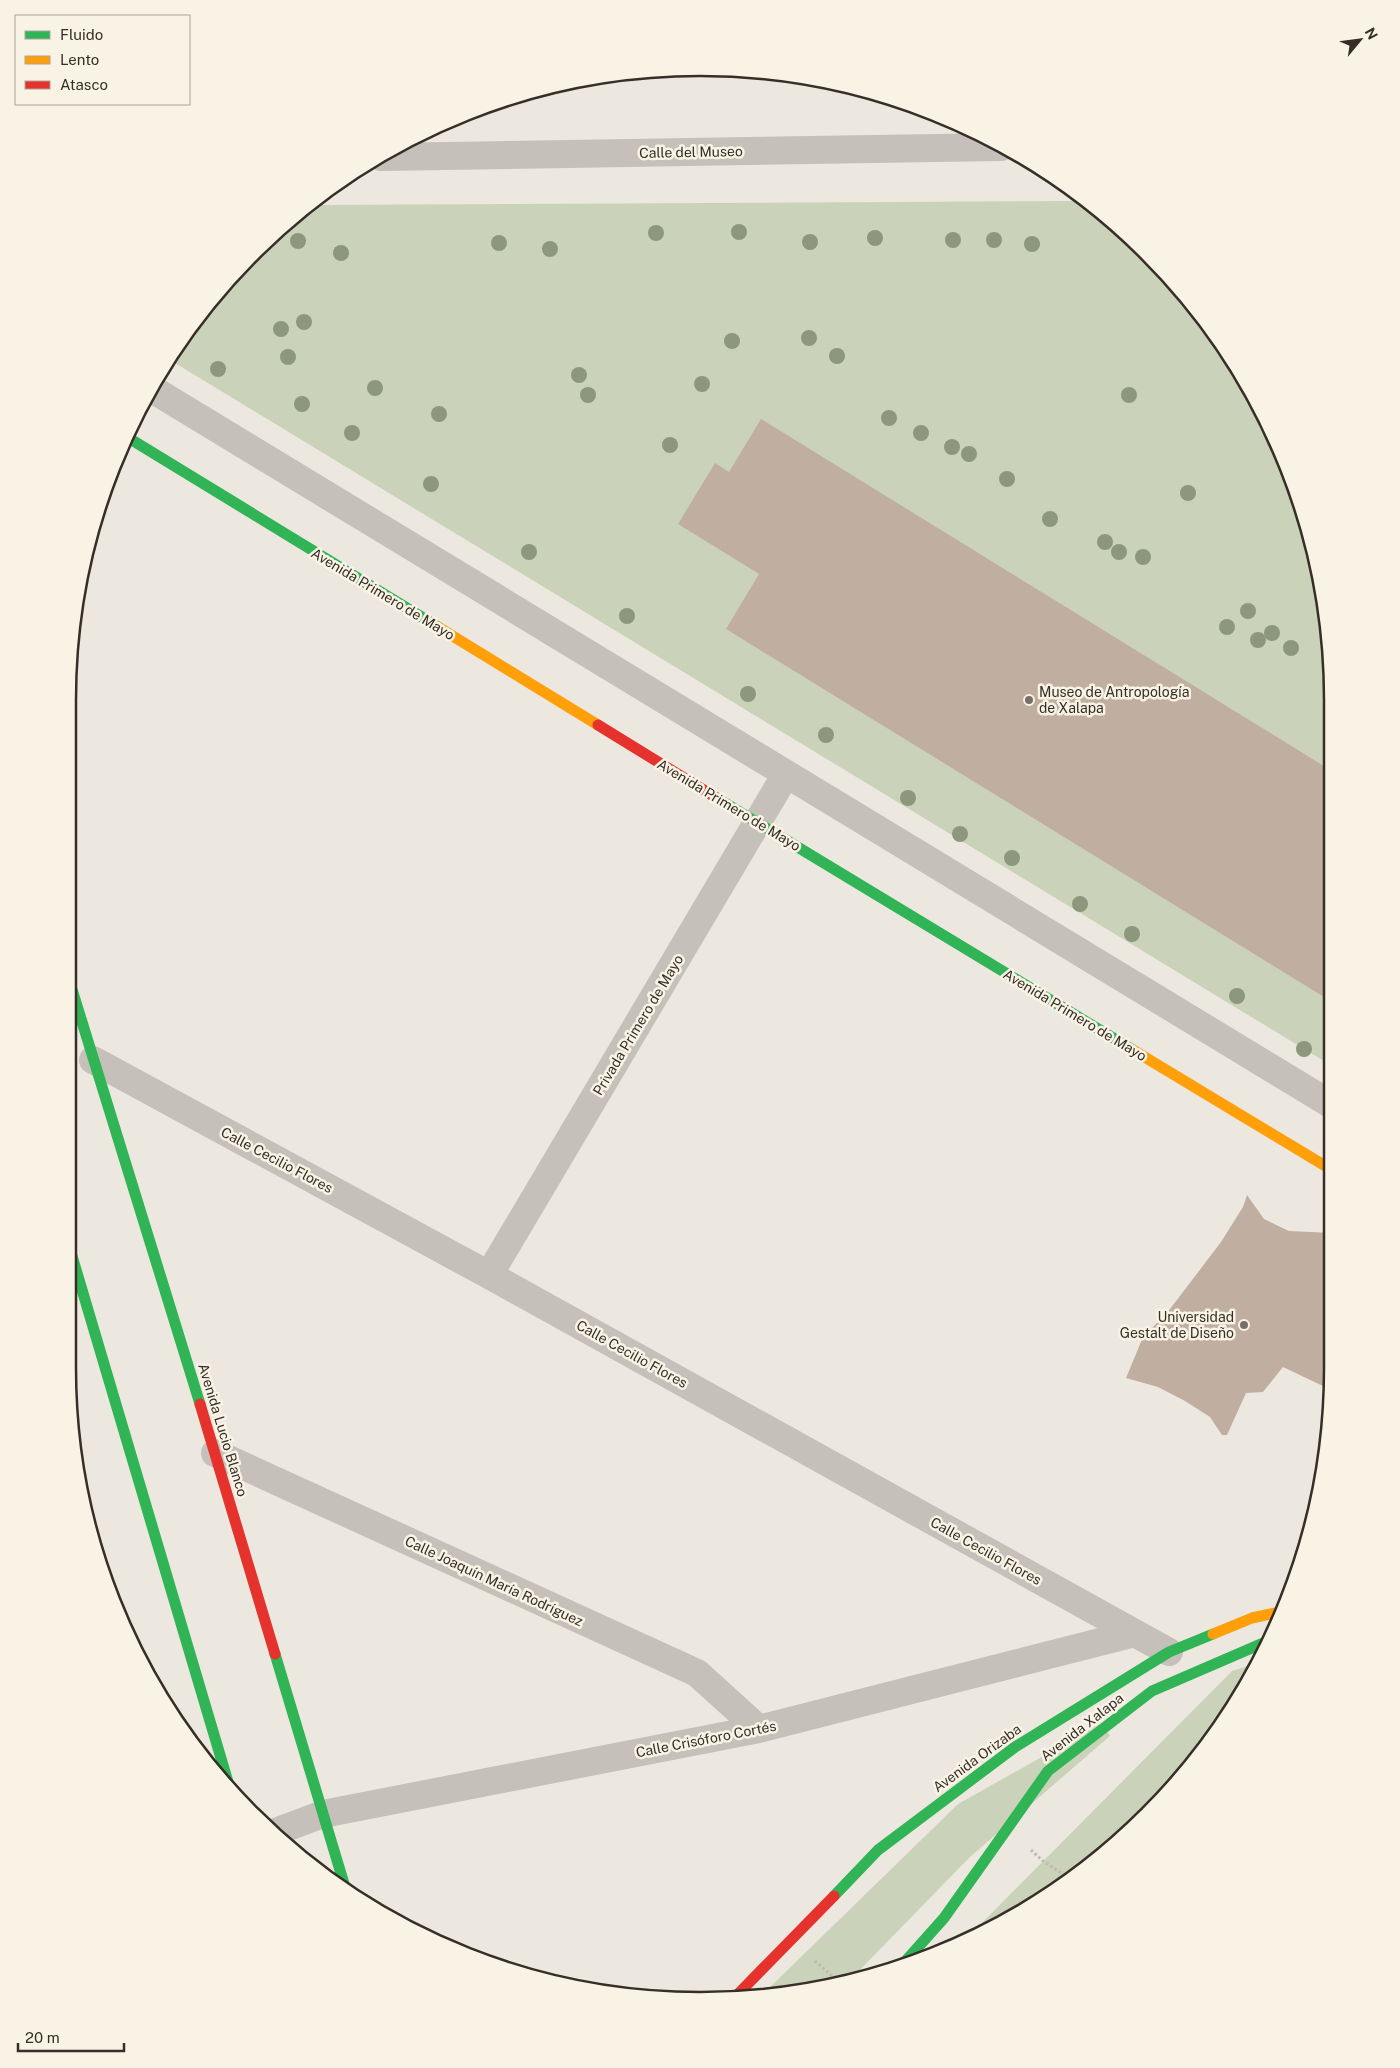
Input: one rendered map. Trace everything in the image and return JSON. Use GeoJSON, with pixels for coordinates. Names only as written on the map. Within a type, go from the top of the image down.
{"type":"FeatureCollection","features":[{"type":"Feature","properties":{"kind":"main road","name":"Avenida Primero de Mayo"},"geometry":{"type":"LineString","coordinates":[[133,441],[758,823],[1324,1165]]}},
{"type":"Feature","properties":{"kind":"main road","name":"Avenida Lucio Blanco"},"geometry":{"type":"LineString","coordinates":[[76,1003],[215,1453],[343,1880]]}},
{"type":"Feature","properties":{"kind":"main road"},"geometry":{"type":"LineString","coordinates":[[76,1269],[227,1774]]}},
{"type":"Feature","properties":{"kind":"main road","name":"Avenida Orizaba"},"geometry":{"type":"LineString","coordinates":[[742,1990],[878,1850],[1014,1747],[1169,1652],[1252,1618],[1273,1613]]}},
{"type":"Feature","properties":{"kind":"main road","name":"Avenida Xalapa"},"geometry":{"type":"LineString","coordinates":[[911,1955],[944,1918],[1048,1771],[1152,1692],[1258,1645]]}},
{"type":"Feature","properties":{"kind":"street","name":"Calle del Museo"},"geometry":{"type":"LineString","coordinates":[[394,157],[988,147]]}},
{"type":"Feature","properties":{"kind":"street"},"geometry":{"type":"LineString","coordinates":[[158,392],[1324,1100]]}},
{"type":"Feature","properties":{"kind":"street","name":"Privada Primero de Mayo"},"geometry":{"type":"LineString","coordinates":[[489,1275],[786,774]]}},
{"type":"Feature","properties":{"kind":"street","name":"Calle Cecilio Flores"},"geometry":{"type":"LineString","coordinates":[[93,1060],[489,1275],[1169,1652]]}},
{"type":"Feature","properties":{"kind":"street","name":"Calle Joaquín María Rodríguez"},"geometry":{"type":"LineString","coordinates":[[215,1453],[696,1673],[759,1729]]}},
{"type":"Feature","properties":{"kind":"street","name":"Calle Crisóforo Cortés"},"geometry":{"type":"LineString","coordinates":[[281,1830],[323,1814],[759,1729],[1135,1633]]}},
{"type":"Feature","properties":{"kind":"path"},"geometry":{"type":"LineString","coordinates":[[1042,1861],[1064,1875]]}},
{"type":"Feature","properties":{"kind":"green space"},"geometry":{"type":"Polygon","coordinates":[[[1075,201],[1111,231],[1169,289],[1219,353],[1259,424],[1276,461],[1291,500],[1302,539],[1312,578],[1318,619],[1324,700],[1324,1061],[175,363],[205,320],[231,289],[259,259],[320,205],[1075,201]]]}},
{"type":"Feature","properties":{"kind":"green space"},"geometry":{"type":"Polygon","coordinates":[[[1247,1666],[1219,1715],[1195,1748],[1141,1809],[1080,1863],[1047,1887],[980,1925],[1232,1671],[1247,1666]]]}},
{"type":"Feature","properties":{"kind":"green space"},"geometry":{"type":"Polygon","coordinates":[[[1102,1723],[1110,1736],[970,1857],[859,1970],[822,1980],[770,1987],[958,1804],[1102,1723]]]}},
{"type":"Feature","properties":{"kind":"building","name":"Museo de Antropología de Xalapa"},"geometry":{"type":"Polygon","coordinates":[[[761,419],[1324,766],[1324,997],[726,629],[759,574],[678,524],[715,463],[729,472],[761,419]]]}},
{"type":"Feature","properties":{"kind":"building","name":"Universidad Gestalt de Diseño"},"geometry":{"type":"Polygon","coordinates":[[[1247,1195],[1264,1219],[1289,1231],[1324,1233],[1323,1386],[1283,1367],[1263,1392],[1246,1393],[1227,1435],[1222,1435],[1210,1417],[1185,1401],[1158,1387],[1126,1378],[1143,1337],[1167,1313],[1221,1242],[1243,1207],[1247,1195]]]}},
{"type":"Feature","properties":{"kind":"traffic: fast"},"geometry":{"type":"LineString","coordinates":[[133,441],[438,627]]}},
{"type":"Feature","properties":{"kind":"traffic: fast"},"geometry":{"type":"LineString","coordinates":[[715,797],[1133,1050]]}},
{"type":"Feature","properties":{"kind":"traffic: fast"},"geometry":{"type":"LineString","coordinates":[[76,1002],[200,1404]]}},
{"type":"Feature","properties":{"kind":"traffic: fast"},"geometry":{"type":"LineString","coordinates":[[76,1269],[225,1772]]}},
{"type":"Feature","properties":{"kind":"traffic: fast"},"geometry":{"type":"LineString","coordinates":[[834,1896],[878,1850],[1015,1747],[1169,1652],[1213,1634]]}},
{"type":"Feature","properties":{"kind":"traffic: fast"},"geometry":{"type":"LineString","coordinates":[[911,1955],[944,1918],[1048,1771],[1152,1691],[1258,1645]]}},
{"type":"Feature","properties":{"kind":"traffic: fast"},"geometry":{"type":"LineString","coordinates":[[275,1654],[343,1880]]}},
{"type":"Feature","properties":{"kind":"traffic: slow"},"geometry":{"type":"LineString","coordinates":[[438,627],[598,725]]}},
{"type":"Feature","properties":{"kind":"traffic: slow"},"geometry":{"type":"LineString","coordinates":[[1133,1050],[1324,1165]]}},
{"type":"Feature","properties":{"kind":"traffic: slow"},"geometry":{"type":"LineString","coordinates":[[1213,1634],[1252,1618],[1273,1613]]}},
{"type":"Feature","properties":{"kind":"traffic: jam"},"geometry":{"type":"LineString","coordinates":[[598,725],[715,797]]}},
{"type":"Feature","properties":{"kind":"traffic: jam"},"geometry":{"type":"LineString","coordinates":[[200,1404],[275,1654]]}},
{"type":"Feature","properties":{"kind":"traffic: jam"},"geometry":{"type":"LineString","coordinates":[[742,1990],[834,1896]]}},
{"type":"Feature","properties":{"kind":"place","name":"Museo de Antropología de Xalapa"},"geometry":{"type":"Point","coordinates":[1029,700]}},
{"type":"Feature","properties":{"kind":"place","name":"Universidad Gestalt de Diseño"},"geometry":{"type":"Point","coordinates":[1244,1325]}}]}
